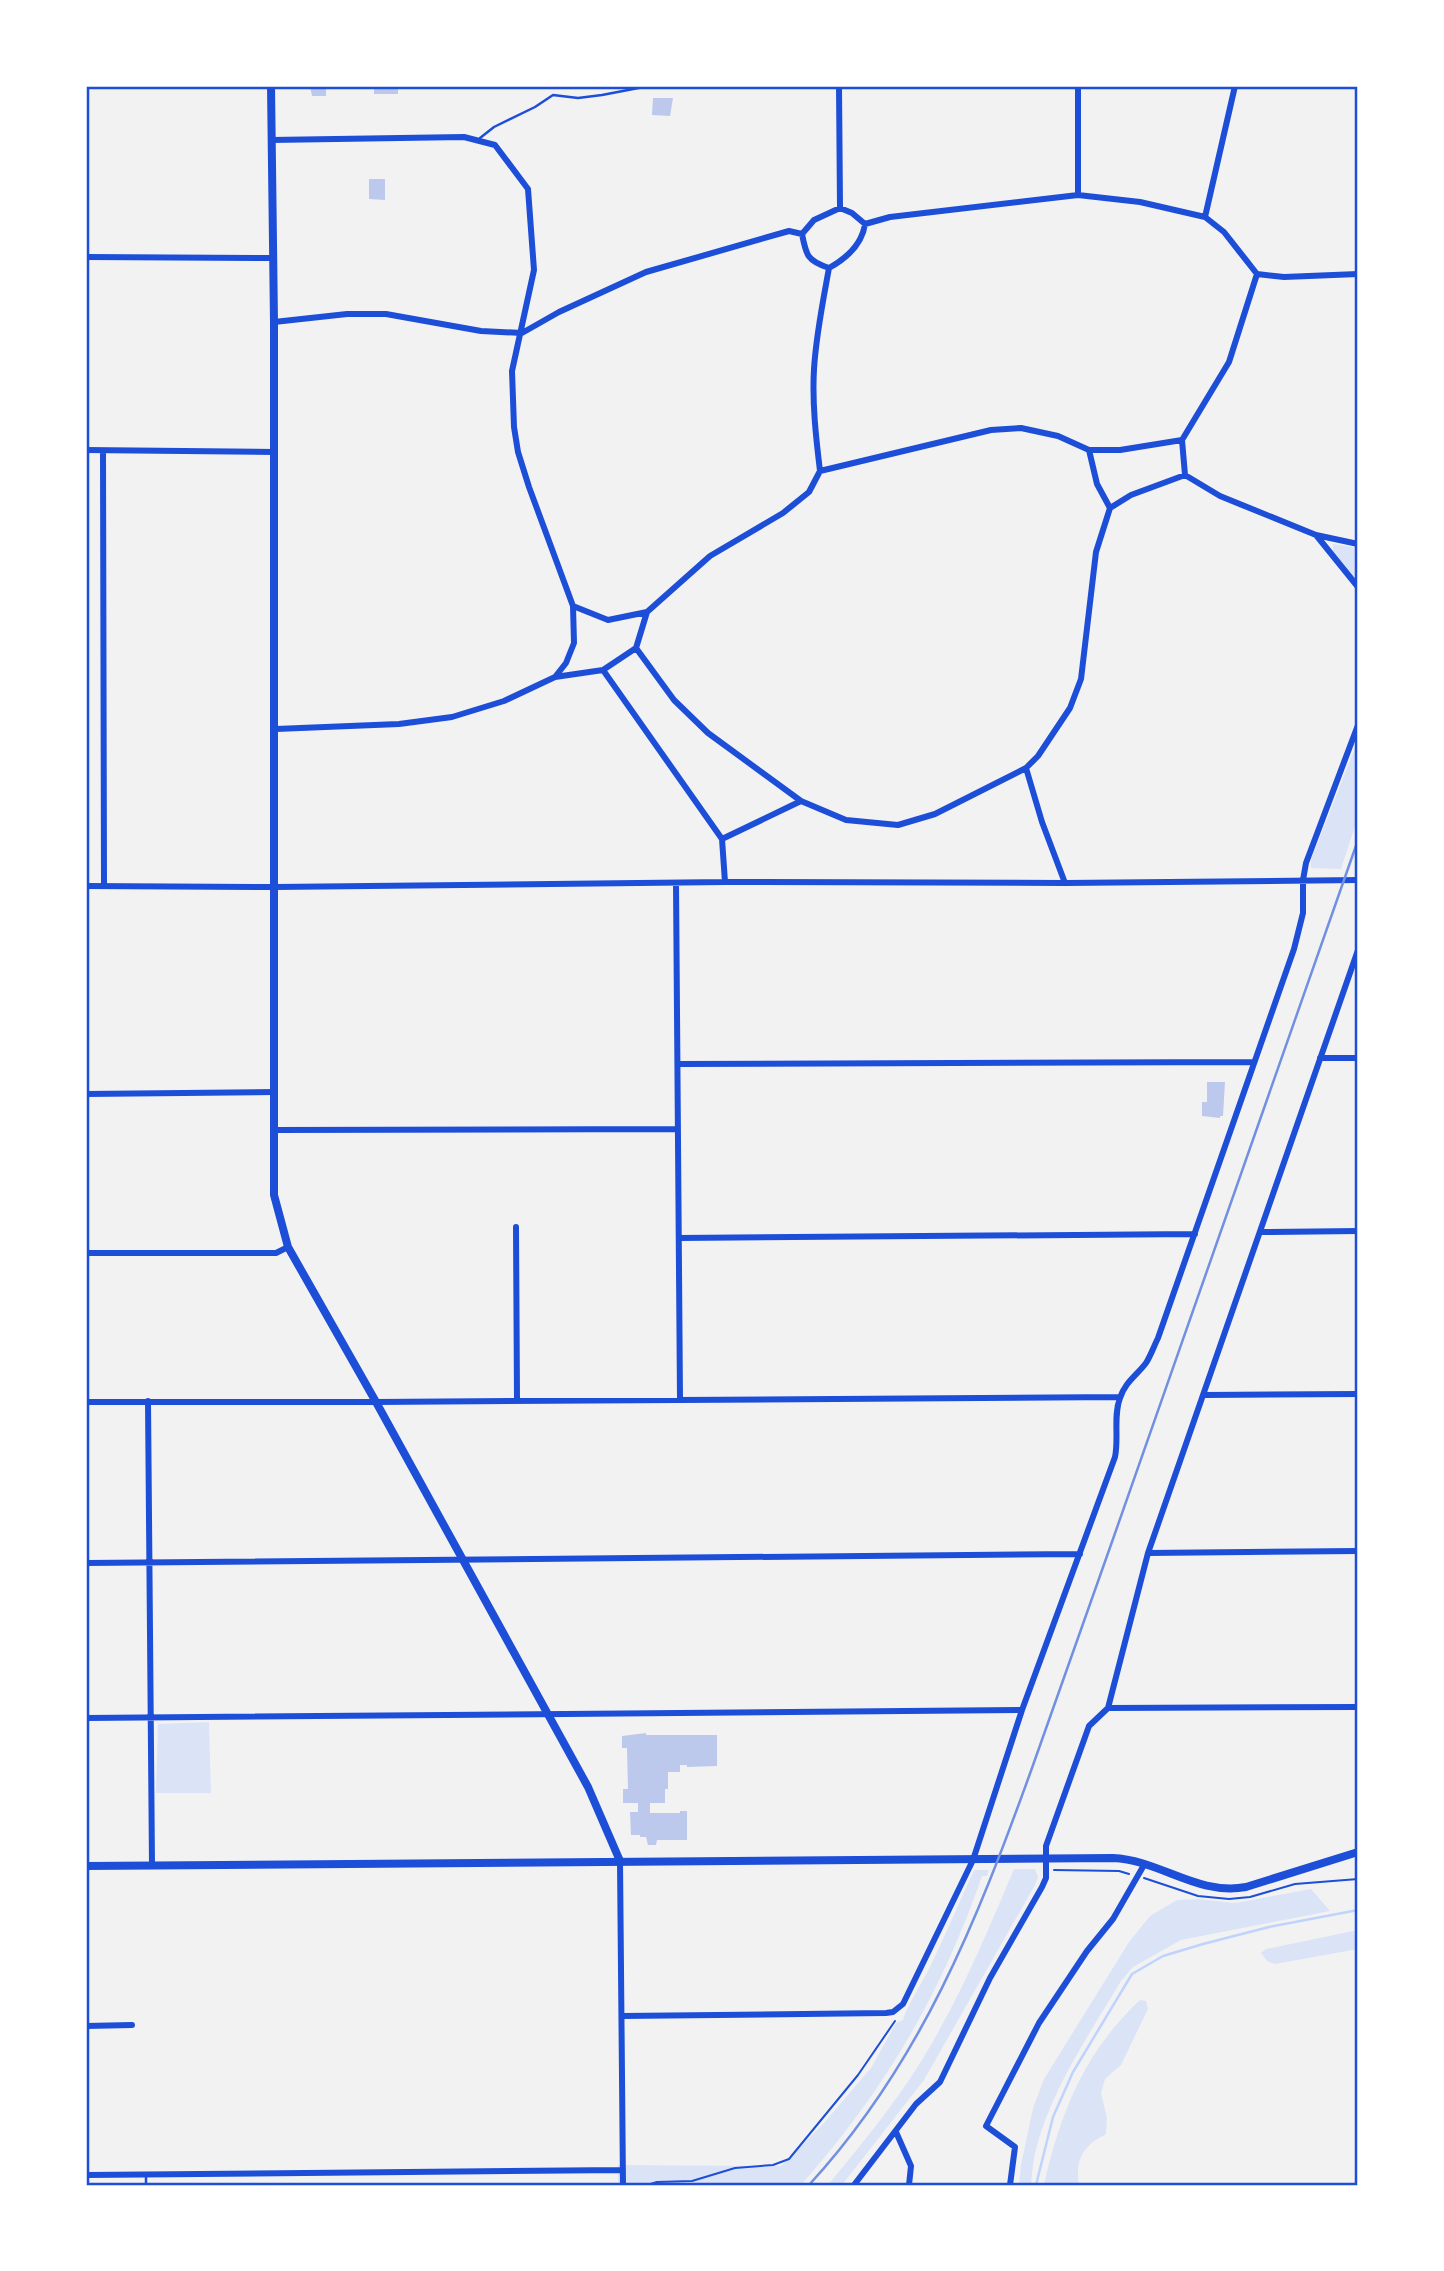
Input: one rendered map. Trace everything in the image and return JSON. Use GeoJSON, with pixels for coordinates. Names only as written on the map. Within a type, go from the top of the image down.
{"type":"FeatureCollection","features":[{"type":"Feature","properties":{"kind":"street"},"geometry":{"type":"LineString","coordinates":[[271,86],[276,729],[274,1195],[288,1247],[588,1787],[618,1852],[623,2185]]}},
{"type":"Feature","properties":{"kind":"street"},"geometry":{"type":"LineString","coordinates":[[839,86],[840,208]]}},
{"type":"Feature","properties":{"kind":"street"},"geometry":{"type":"LineString","coordinates":[[1078,86],[1078,195]]}},
{"type":"Feature","properties":{"kind":"street"},"geometry":{"type":"LineString","coordinates":[[1205,217],[1234,86]]}},
{"type":"Feature","properties":{"kind":"street"},"geometry":{"type":"LineString","coordinates":[[271,140],[464,137],[495,145],[528,189],[534,270],[512,371],[514,427],[518,452],[529,487],[573,606],[574,643],[566,663],[555,677]]}},
{"type":"Feature","properties":{"kind":"street"},"geometry":{"type":"LineString","coordinates":[[864,224],[890,217],[1078,195],[1140,202],[1205,217],[1224,232],[1257,274],[1284,277],[1358,274]]}},
{"type":"Feature","properties":{"kind":"street"},"geometry":{"type":"LineString","coordinates":[[802,234],[814,220],[840,208],[852,213],[864,224]]}},
{"type":"Feature","properties":{"kind":"street"},"geometry":{"type":"LineString","coordinates":[[573,606],[608,620],[647,612],[710,556],[792,506],[808,492],[820,471],[814,371],[829,268],[848,257],[863,232],[864,224]]}},
{"type":"Feature","properties":{"kind":"street"},"geometry":{"type":"LineString","coordinates":[[274,322],[347,314],[386,314],[481,331],[522,333],[559,312],[646,272],[789,230],[802,234]]}},
{"type":"Feature","properties":{"kind":"street"},"geometry":{"type":"LineString","coordinates":[[802,234],[806,251],[813,262],[829,268]]}},
{"type":"Feature","properties":{"kind":"street"},"geometry":{"type":"LineString","coordinates":[[86,257],[272,258]]}},
{"type":"Feature","properties":{"kind":"street"},"geometry":{"type":"LineString","coordinates":[[1185,475],[1182,440],[1229,362],[1257,274]]}},
{"type":"Feature","properties":{"kind":"street"},"geometry":{"type":"LineString","coordinates":[[820,471],[991,430],[1021,428],[1058,436],[1089,450],[1119,450],[1182,440]]}},
{"type":"Feature","properties":{"kind":"street"},"geometry":{"type":"LineString","coordinates":[[86,450],[274,452]]}},
{"type":"Feature","properties":{"kind":"street"},"geometry":{"type":"LineString","coordinates":[[1089,450],[1097,484],[1111,508]]}},
{"type":"Feature","properties":{"kind":"street"},"geometry":{"type":"LineString","coordinates":[[103,451],[104,886]]}},
{"type":"Feature","properties":{"kind":"street"},"geometry":{"type":"LineString","coordinates":[[636,648],[674,700],[708,733],[801,800],[846,820],[898,825],[935,814],[1026,768],[1038,756],[1070,708],[1081,679],[1096,552],[1111,508],[1131,495],[1185,475]]}},
{"type":"Feature","properties":{"kind":"street"},"geometry":{"type":"LineString","coordinates":[[1185,475],[1220,496],[1316,535],[1358,544]]}},
{"type":"Feature","properties":{"kind":"street"},"geometry":{"type":"LineString","coordinates":[[1316,535],[1358,587]]}},
{"type":"Feature","properties":{"kind":"street"},"geometry":{"type":"LineString","coordinates":[[276,729],[400,724],[452,717],[504,701],[555,677],[603,670],[636,648],[647,612]]}},
{"type":"Feature","properties":{"kind":"street"},"geometry":{"type":"LineString","coordinates":[[603,670],[722,839],[726,882]]}},
{"type":"Feature","properties":{"kind":"street"},"geometry":{"type":"LineString","coordinates":[[622,2016],[886,2013],[902,2004],[973,1860],[1022,1710],[1115,1457],[1120,1397],[1128,1381],[1146,1363],[1158,1338],[1294,949],[1303,914],[1306,863],[1358,725]]}},
{"type":"Feature","properties":{"kind":"street"},"geometry":{"type":"LineString","coordinates":[[1026,768],[1042,822],[1065,883]]}},
{"type":"Feature","properties":{"kind":"street"},"geometry":{"type":"LineString","coordinates":[[722,839],[801,800]]}},
{"type":"Feature","properties":{"kind":"street"},"geometry":{"type":"LineString","coordinates":[[86,887],[1358,880]]}},
{"type":"Feature","properties":{"kind":"street"},"geometry":{"type":"LineString","coordinates":[[676,883],[680,1399]]}},
{"type":"Feature","properties":{"kind":"street"},"geometry":{"type":"LineString","coordinates":[[854,2185],[916,2104],[940,2082],[990,1978],[1046,1878],[1046,1846],[1090,1726],[1108,1708],[1148,1553],[1358,950]]}},
{"type":"Feature","properties":{"kind":"street"},"geometry":{"type":"LineString","coordinates":[[1320,1058],[1358,1058]]}},
{"type":"Feature","properties":{"kind":"street"},"geometry":{"type":"LineString","coordinates":[[678,1064],[1254,1062]]}},
{"type":"Feature","properties":{"kind":"street"},"geometry":{"type":"LineString","coordinates":[[86,1094],[274,1092]]}},
{"type":"Feature","properties":{"kind":"street"},"geometry":{"type":"LineString","coordinates":[[274,1130],[677,1129]]}},
{"type":"Feature","properties":{"kind":"street"},"geometry":{"type":"LineString","coordinates":[[516,1227],[517,1400]]}},
{"type":"Feature","properties":{"kind":"street"},"geometry":{"type":"LineString","coordinates":[[1260,1232],[1358,1231]]}},
{"type":"Feature","properties":{"kind":"street"},"geometry":{"type":"LineString","coordinates":[[679,1238],[1195,1234]]}},
{"type":"Feature","properties":{"kind":"street"},"geometry":{"type":"LineString","coordinates":[[86,1253],[276,1253],[288,1247]]}},
{"type":"Feature","properties":{"kind":"street"},"geometry":{"type":"LineString","coordinates":[[1204,1395],[1358,1394]]}},
{"type":"Feature","properties":{"kind":"street"},"geometry":{"type":"LineString","coordinates":[[86,1402],[1120,1397]]}},
{"type":"Feature","properties":{"kind":"street"},"geometry":{"type":"LineString","coordinates":[[148,1401],[152,1865]]}},
{"type":"Feature","properties":{"kind":"street"},"geometry":{"type":"LineString","coordinates":[[1148,1553],[1358,1551]]}},
{"type":"Feature","properties":{"kind":"street"},"geometry":{"type":"LineString","coordinates":[[86,1563],[1080,1554]]}},
{"type":"Feature","properties":{"kind":"street"},"geometry":{"type":"LineString","coordinates":[[1108,1708],[1358,1707]]}},
{"type":"Feature","properties":{"kind":"street"},"geometry":{"type":"LineString","coordinates":[[86,1718],[1022,1710]]}},
{"type":"Feature","properties":{"kind":"street"},"geometry":{"type":"LineString","coordinates":[[86,1866],[1113,1858],[1144,1865],[1200,1885],[1239,1888],[1358,1853]]}},
{"type":"Feature","properties":{"kind":"street"},"geometry":{"type":"LineString","coordinates":[[1010,2185],[1015,2147],[986,2126],[1039,2022],[1087,1951],[1113,1919],[1144,1865]]}},
{"type":"Feature","properties":{"kind":"street"},"geometry":{"type":"LineString","coordinates":[[86,2026],[132,2025]]}},
{"type":"Feature","properties":{"kind":"street"},"geometry":{"type":"LineString","coordinates":[[896,2132],[911,2166],[909,2185]]}},
{"type":"Feature","properties":{"kind":"street"},"geometry":{"type":"LineString","coordinates":[[86,2175],[623,2170]]}},
{"type":"Feature","properties":{"kind":"lane"},"geometry":{"type":"LineString","coordinates":[[477,140],[494,127],[553,96],[578,98],[649,86],[667,87]]}},
{"type":"Feature","properties":{"kind":"lane"},"geometry":{"type":"LineString","coordinates":[[146,2174],[146,2185]]}},
{"type":"Feature","properties":{"kind":"path"},"geometry":{"type":"LineString","coordinates":[[1069,1871],[1119,1871]]}},
{"type":"Feature","properties":{"kind":"path"},"geometry":{"type":"LineString","coordinates":[[647,2185],[657,2182],[692,2181],[722,2171],[773,2165],[789,2159],[859,2074],[898,2016]]}},
{"type":"Feature","properties":{"kind":"shaded area"},"geometry":{"type":"Polygon","coordinates":[[[1333,544],[1358,548],[1358,582],[1333,551],[1333,544]]]}},
{"type":"Feature","properties":{"kind":"shaded area"},"geometry":{"type":"Polygon","coordinates":[[[1358,740],[1358,817],[1341,869],[1311,868],[1311,860],[1358,740]]]}},
{"type":"Feature","properties":{"kind":"shaded area"},"geometry":{"type":"Polygon","coordinates":[[[209,1722],[211,1793],[156,1793],[158,1724],[209,1722]]]}},
{"type":"Feature","properties":{"kind":"shaded area"},"geometry":{"type":"Polygon","coordinates":[[[1014,1869],[1035,1869],[1038,1877],[1035,1885],[924,2080],[842,2185],[828,2185],[870,2134],[921,2062],[965,1979],[1014,1869]]]}},
{"type":"Feature","properties":{"kind":"shaded area"},"geometry":{"type":"Polygon","coordinates":[[[974,1870],[989,1870],[987,1876],[982,1876],[966,1920],[929,2001],[859,2114],[801,2185],[618,2185],[618,2165],[781,2166],[822,2125],[871,2068],[896,2023],[903,2020],[974,1870]]]}},
{"type":"Feature","properties":{"kind":"shaded area"},"geometry":{"type":"Polygon","coordinates":[[[1311,1889],[1330,1911],[1181,1940],[1133,1967],[1121,1981],[1060,2086],[1035,2153],[1031,2185],[1019,2185],[1033,2108],[1044,2079],[1129,1942],[1150,1916],[1177,1900],[1235,1903],[1311,1889]]]}},
{"type":"Feature","properties":{"kind":"shaded area"},"geometry":{"type":"Polygon","coordinates":[[[1358,1930],[1358,1949],[1275,1964],[1267,1961],[1261,1953],[1266,1949],[1358,1930]]]}},
{"type":"Feature","properties":{"kind":"shaded area"},"geometry":{"type":"Polygon","coordinates":[[[1140,2000],[1146,2001],[1148,2009],[1121,2065],[1105,2079],[1101,2093],[1107,2118],[1106,2134],[1082,2154],[1078,2168],[1079,2185],[1044,2185],[1058,2133],[1077,2085],[1104,2040],[1140,2000]]]}},
{"type":"Feature","properties":{"kind":"building"},"geometry":{"type":"Polygon","coordinates":[[[310,86],[326,86],[326,96],[312,96],[310,86]]]}},
{"type":"Feature","properties":{"kind":"building"},"geometry":{"type":"Polygon","coordinates":[[[374,86],[398,86],[398,94],[374,94],[374,86]]]}},
{"type":"Feature","properties":{"kind":"building"},"geometry":{"type":"Polygon","coordinates":[[[653,98],[673,98],[670,116],[652,115],[653,98]]]}},
{"type":"Feature","properties":{"kind":"building"},"geometry":{"type":"Polygon","coordinates":[[[369,179],[385,179],[385,200],[369,199],[369,179]]]}},
{"type":"Feature","properties":{"kind":"building"},"geometry":{"type":"Polygon","coordinates":[[[1207,1082],[1225,1082],[1223,1116],[1220,1118],[1202,1116],[1202,1102],[1207,1102],[1207,1082]]]}},
{"type":"Feature","properties":{"kind":"building"},"geometry":{"type":"Polygon","coordinates":[[[646,1733],[717,1735],[717,1766],[680,1765],[680,1772],[668,1772],[665,1803],[650,1803],[650,1813],[687,1811],[687,1840],[657,1840],[656,1845],[648,1845],[646,1837],[631,1835],[630,1812],[638,1812],[638,1803],[623,1803],[623,1789],[628,1789],[627,1748],[622,1748],[622,1736],[646,1733]]]}},
{"type":"Feature","properties":{"kind":"waterway"},"geometry":{"type":"LineString","coordinates":[[1036,2185],[1053,2117],[1073,2072],[1132,1974],[1163,1956],[1203,1944],[1269,1927],[1358,1910]]}},
{"type":"Feature","properties":{"kind":"railway"},"geometry":{"type":"LineString","coordinates":[[809,2185],[883,2090],[914,2040],[942,1988],[990,1881],[1358,840]]}}]}
